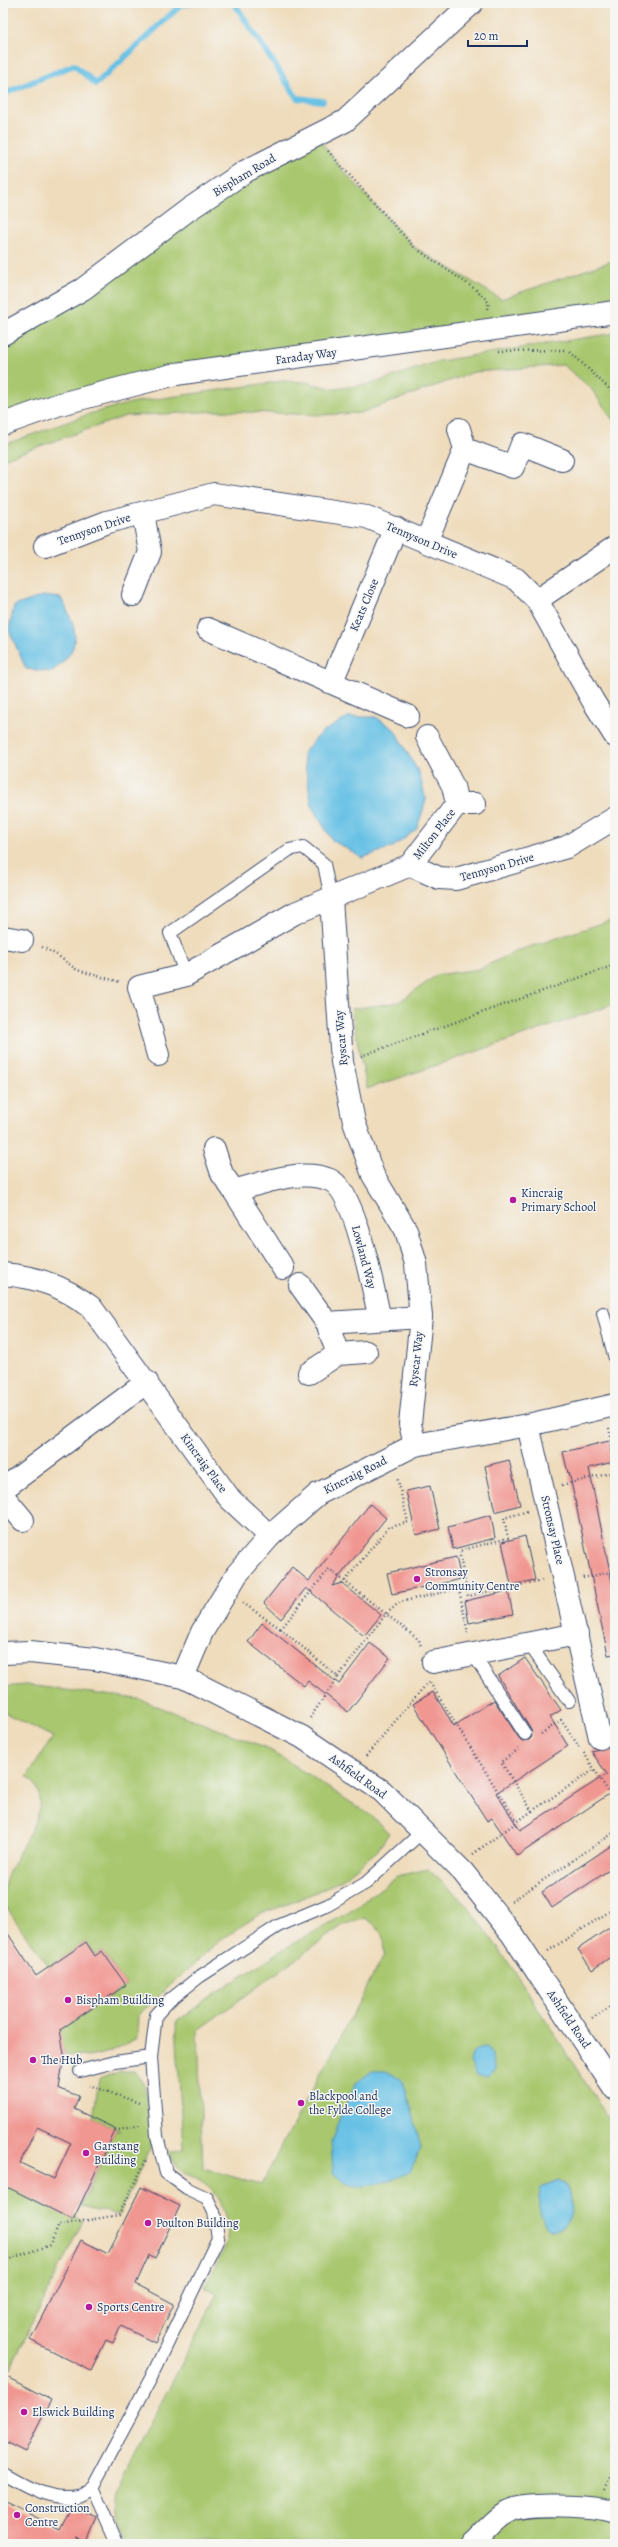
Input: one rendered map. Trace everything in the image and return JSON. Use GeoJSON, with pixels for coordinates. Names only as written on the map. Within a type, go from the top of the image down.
{"type":"FeatureCollection","features":[{"type":"Feature","properties":{"kind":"street","name":"Bispham Road"},"geometry":{"type":"LineString","coordinates":[[3,334],[83,289],[188,210],[246,171],[345,121],[364,105],[397,71],[472,3]]}},
{"type":"Feature","properties":{"kind":"street","name":"Faraday Way"},"geometry":{"type":"LineString","coordinates":[[3,424],[60,404],[176,374],[615,312]]}},
{"type":"Feature","properties":{"kind":"street"},"geometry":{"type":"LineString","coordinates":[[426,542],[465,449],[459,429]]}},
{"type":"Feature","properties":{"kind":"street"},"geometry":{"type":"LineString","coordinates":[[465,449],[513,467],[522,444],[562,460]]}},
{"type":"Feature","properties":{"kind":"street","name":"Tennyson Drive"},"geometry":{"type":"LineString","coordinates":[[45,546],[107,522],[214,494],[367,517],[516,579],[537,600],[593,701],[615,736]]}},
{"type":"Feature","properties":{"kind":"street","name":"Tennyson Drive"},"geometry":{"type":"LineString","coordinates":[[133,596],[150,552],[143,513]]}},
{"type":"Feature","properties":{"kind":"street","name":"Keats Close"},"geometry":{"type":"LineString","coordinates":[[332,681],[396,528]]}},
{"type":"Feature","properties":{"kind":"street"},"geometry":{"type":"LineString","coordinates":[[537,600],[615,546]]}},
{"type":"Feature","properties":{"kind":"street"},"geometry":{"type":"LineString","coordinates":[[208,629],[332,681],[408,716]]}},
{"type":"Feature","properties":{"kind":"street","name":"Milton Place"},"geometry":{"type":"LineString","coordinates":[[410,865],[466,804],[453,786],[428,737]]}},
{"type":"Feature","properties":{"kind":"street","name":"Tennyson Drive"},"geometry":{"type":"LineString","coordinates":[[410,865],[439,878],[456,879],[567,847],[615,818]]}},
{"type":"Feature","properties":{"kind":"street"},"geometry":{"type":"LineString","coordinates":[[158,1055],[139,987],[186,975],[295,913],[410,865]]}},
{"type":"Feature","properties":{"kind":"street","name":"Ryscar Way"},"geometry":{"type":"LineString","coordinates":[[331,899],[342,1062],[354,1122],[373,1175],[406,1230],[416,1264],[421,1317],[410,1424],[415,1444]]}},
{"type":"Feature","properties":{"kind":"street"},"geometry":{"type":"LineString","coordinates":[[214,1149],[222,1174],[283,1268]]}},
{"type":"Feature","properties":{"kind":"street","name":"Lowland Way"},"geometry":{"type":"LineString","coordinates":[[234,1191],[283,1178],[316,1177],[331,1180],[342,1190],[360,1234],[380,1319]]}},
{"type":"Feature","properties":{"kind":"street","name":"Kincraig Place"},"geometry":{"type":"LineString","coordinates":[[3,1274],[47,1281],[64,1288],[91,1306],[230,1499],[270,1536]]}},
{"type":"Feature","properties":{"kind":"street"},"geometry":{"type":"LineString","coordinates":[[300,1285],[327,1323],[338,1354]]}},
{"type":"Feature","properties":{"kind":"street"},"geometry":{"type":"LineString","coordinates":[[327,1323],[421,1317]]}},
{"type":"Feature","properties":{"kind":"street"},"geometry":{"type":"LineString","coordinates":[[309,1372],[338,1354],[366,1352]]}},
{"type":"Feature","properties":{"kind":"street"},"geometry":{"type":"LineString","coordinates":[[3,1489],[147,1382]]}},
{"type":"Feature","properties":{"kind":"street","name":"Kincraig Road"},"geometry":{"type":"LineString","coordinates":[[182,1677],[202,1632],[237,1574],[270,1536],[318,1494],[415,1444],[528,1425],[610,1406]]}},
{"type":"Feature","properties":{"kind":"street","name":"Stronsay Place"},"geometry":{"type":"LineString","coordinates":[[528,1425],[578,1634],[600,1738]]}},
{"type":"Feature","properties":{"kind":"street"},"geometry":{"type":"LineString","coordinates":[[3,1496],[22,1520]]}},
{"type":"Feature","properties":{"kind":"street"},"geometry":{"type":"LineString","coordinates":[[428,1668],[473,1654],[578,1634]]}},
{"type":"Feature","properties":{"kind":"street","name":"Ashfield Road"},"geometry":{"type":"LineString","coordinates":[[3,1653],[30,1652],[95,1659],[182,1677],[298,1735],[382,1790],[457,1866],[495,1913],[531,1962],[615,2089]]}},
{"type":"Feature","properties":{"kind":"street"},"geometry":{"type":"LineString","coordinates":[[472,2544],[509,2511],[533,2507],[597,2507],[615,2512]]}},
{"type":"Feature","properties":{"kind":"lane"},"geometry":{"type":"LineString","coordinates":[[186,975],[170,933],[289,850],[303,847],[324,864],[331,899]]}},
{"type":"Feature","properties":{"kind":"lane"},"geometry":{"type":"LineString","coordinates":[[603,1313],[615,1359]]}},
{"type":"Feature","properties":{"kind":"lane"},"geometry":{"type":"LineString","coordinates":[[529,1644],[569,1701]]}},
{"type":"Feature","properties":{"kind":"lane"},"geometry":{"type":"LineString","coordinates":[[473,1654],[525,1739]]}},
{"type":"Feature","properties":{"kind":"lane"},"geometry":{"type":"LineString","coordinates":[[3,2473],[36,2491],[56,2497],[79,2496],[92,2487],[151,2378],[218,2238],[214,2212],[207,2198],[188,2189],[166,2173],[157,2136],[151,2047],[156,2015],[170,2000],[199,1977],[278,1926],[328,1905],[366,1883],[422,1832]]}},
{"type":"Feature","properties":{"kind":"lane"},"geometry":{"type":"LineString","coordinates":[[80,2071],[115,2062],[152,2058]]}},
{"type":"Feature","properties":{"kind":"lane"},"geometry":{"type":"LineString","coordinates":[[92,2487],[117,2544]]}},
{"type":"Feature","properties":{"kind":"path"},"geometry":{"type":"LineString","coordinates":[[317,136],[339,166],[414,247],[478,291],[489,303],[486,311]]}},
{"type":"Feature","properties":{"kind":"path"},"geometry":{"type":"LineString","coordinates":[[492,351],[568,350],[615,394]]}},
{"type":"Feature","properties":{"kind":"path"},"geometry":{"type":"LineString","coordinates":[[13,938],[34,943],[57,955],[77,970],[139,987]]}},
{"type":"Feature","properties":{"kind":"path"},"geometry":{"type":"LineString","coordinates":[[342,1062],[615,965]]}},
{"type":"Feature","properties":{"kind":"path"},"geometry":{"type":"LineString","coordinates":[[610,1406],[615,1454]]}},
{"type":"Feature","properties":{"kind":"path"},"geometry":{"type":"LineString","coordinates":[[345,1581],[388,1528],[408,1522],[392,1456]]}},
{"type":"Feature","properties":{"kind":"path"},"geometry":{"type":"LineString","coordinates":[[615,1472],[546,1497],[504,1518],[508,1538],[459,1551],[468,1596],[615,1571]]}},
{"type":"Feature","properties":{"kind":"path"},"geometry":{"type":"LineString","coordinates":[[281,1629],[329,1569],[419,1640],[428,1668],[517,1822]]}},
{"type":"Feature","properties":{"kind":"path"},"geometry":{"type":"LineString","coordinates":[[298,1735],[338,1677],[386,1614],[400,1602],[466,1587]]}},
{"type":"Feature","properties":{"kind":"path"},"geometry":{"type":"LineString","coordinates":[[459,1589],[473,1654]]}},
{"type":"Feature","properties":{"kind":"path"},"geometry":{"type":"LineString","coordinates":[[227,1591],[281,1629],[338,1677]]}},
{"type":"Feature","properties":{"kind":"path"},"geometry":{"type":"LineString","coordinates":[[353,1771],[428,1668]]}},
{"type":"Feature","properties":{"kind":"path"},"geometry":{"type":"LineString","coordinates":[[537,1736],[561,1720],[595,1769],[615,1802]]}},
{"type":"Feature","properties":{"kind":"path"},"geometry":{"type":"LineString","coordinates":[[525,1739],[501,1762],[532,1811]]}},
{"type":"Feature","properties":{"kind":"path"},"geometry":{"type":"LineString","coordinates":[[457,1866],[532,1811],[595,1769]]}},
{"type":"Feature","properties":{"kind":"path"},"geometry":{"type":"LineString","coordinates":[[495,1913],[615,1832]]}},
{"type":"Feature","properties":{"kind":"path"},"geometry":{"type":"LineString","coordinates":[[531,1962],[615,1908]]}},
{"type":"Feature","properties":{"kind":"path"},"geometry":{"type":"LineString","coordinates":[[576,2028],[615,2004]]}},
{"type":"Feature","properties":{"kind":"path"},"geometry":{"type":"LineString","coordinates":[[83,2083],[155,2108]]}},
{"type":"Feature","properties":{"kind":"path"},"geometry":{"type":"LineString","coordinates":[[115,2131],[156,2121]]}},
{"type":"Feature","properties":{"kind":"path"},"geometry":{"type":"LineString","coordinates":[[3,2265],[4,2261],[50,2245],[59,2225],[119,2215],[157,2136]]}},
{"type":"Feature","properties":{"kind":"green space"},"geometry":{"type":"Polygon","coordinates":[[[317,136],[339,166],[414,247],[501,299],[615,260],[615,312],[176,374],[3,424],[3,328],[317,136]]]}},
{"type":"Feature","properties":{"kind":"green space"},"geometry":{"type":"Polygon","coordinates":[[[615,333],[615,423],[590,387],[563,365],[474,372],[360,413],[321,415],[220,411],[126,416],[3,459],[3,445],[92,413],[135,402],[283,381],[305,382],[334,389],[371,384],[439,361],[615,333]]]}},
{"type":"Feature","properties":{"kind":"green space"},"geometry":{"type":"Polygon","coordinates":[[[615,919],[615,1004],[367,1089],[351,1009],[399,1002],[437,975],[479,969],[517,951],[615,919]]]}},
{"type":"Feature","properties":{"kind":"green space"},"geometry":{"type":"Polygon","coordinates":[[[26,1685],[139,1699],[267,1748],[370,1815],[389,1833],[377,1851],[340,1881],[296,1901],[260,1914],[220,1940],[138,2015],[137,2038],[110,2052],[89,2057],[64,2054],[58,2032],[126,1985],[102,1951],[95,1956],[86,1942],[49,1967],[9,1911],[3,1898],[5,1884],[11,1868],[29,1834],[36,1818],[40,1802],[37,1788],[27,1777],[53,1737],[3,1712],[3,1687],[26,1685]]]}},
{"type":"Feature","properties":{"kind":"green space"},"geometry":{"type":"Polygon","coordinates":[[[428,1869],[469,1907],[515,1972],[615,2129],[615,2544],[130,2544],[116,2519],[114,2507],[115,2491],[218,2293],[204,2287],[226,2245],[228,2232],[224,2210],[217,2196],[200,2180],[182,2171],[169,2152],[183,2149],[176,2022],[214,1994],[287,1947],[351,1911],[397,1876],[428,1869]],[[364,1918],[343,1925],[198,2030],[203,2168],[261,2185],[384,1955],[383,1937],[379,1929],[364,1918]]]}},
{"type":"Feature","properties":{"kind":"green space"},"geometry":{"type":"Polygon","coordinates":[[[121,2071],[134,2071],[143,2083],[147,2095],[151,2147],[119,2215],[81,2206],[115,2131],[120,2131],[93,2118],[99,2079],[121,2071]]]}},
{"type":"Feature","properties":{"kind":"green space"},"geometry":{"type":"Polygon","coordinates":[[[3,2183],[83,2221],[6,2377],[3,2375],[3,2183]]]}},
{"type":"Feature","properties":{"kind":"water"},"geometry":{"type":"Polygon","coordinates":[[[43,596],[61,598],[71,620],[75,638],[69,655],[51,672],[26,669],[9,630],[14,606],[43,596]]]}},
{"type":"Feature","properties":{"kind":"water"},"geometry":{"type":"Polygon","coordinates":[[[348,717],[376,717],[394,729],[419,773],[426,800],[417,829],[393,847],[362,858],[332,840],[312,807],[303,753],[321,733],[348,717]]]}},
{"type":"Feature","properties":{"kind":"water"},"geometry":{"type":"Polygon","coordinates":[[[487,2048],[493,2055],[494,2071],[489,2077],[477,2076],[470,2062],[472,2054],[478,2049],[487,2048]]]}},
{"type":"Feature","properties":{"kind":"water"},"geometry":{"type":"Polygon","coordinates":[[[372,2071],[386,2071],[401,2079],[412,2109],[421,2148],[410,2172],[380,2183],[355,2186],[344,2182],[333,2173],[331,2141],[356,2083],[372,2071]]]}},
{"type":"Feature","properties":{"kind":"water"},"geometry":{"type":"Polygon","coordinates":[[[558,2181],[567,2185],[571,2196],[571,2206],[569,2217],[564,2227],[551,2230],[541,2215],[539,2200],[541,2188],[558,2181]]]}},
{"type":"Feature","properties":{"kind":"building"},"geometry":{"type":"Polygon","coordinates":[[[609,1441],[613,1462],[589,1468],[615,1597],[615,1654],[608,1655],[569,1472],[568,1473],[563,1452],[609,1441]]]}},
{"type":"Feature","properties":{"kind":"building"},"geometry":{"type":"Polygon","coordinates":[[[509,1460],[520,1505],[495,1512],[485,1466],[509,1460]]]}},
{"type":"Feature","properties":{"kind":"building"},"geometry":{"type":"Polygon","coordinates":[[[430,1486],[440,1529],[416,1535],[406,1491],[430,1486]]]}},
{"type":"Feature","properties":{"kind":"building"},"geometry":{"type":"Polygon","coordinates":[[[370,1504],[386,1518],[332,1586],[342,1583],[381,1615],[364,1636],[306,1588],[281,1619],[264,1603],[292,1567],[309,1581],[370,1504]]]}},
{"type":"Feature","properties":{"kind":"building"},"geometry":{"type":"Polygon","coordinates":[[[491,1515],[495,1538],[453,1549],[448,1527],[491,1515]]]}},
{"type":"Feature","properties":{"kind":"building"},"geometry":{"type":"Polygon","coordinates":[[[525,1536],[535,1580],[511,1585],[502,1542],[525,1536]]]}},
{"type":"Feature","properties":{"kind":"building"},"geometry":{"type":"Polygon","coordinates":[[[456,1557],[461,1579],[392,1594],[387,1573],[456,1557]]]}},
{"type":"Feature","properties":{"kind":"building"},"geometry":{"type":"Polygon","coordinates":[[[508,1591],[513,1614],[469,1623],[465,1601],[508,1591]]]}},
{"type":"Feature","properties":{"kind":"building"},"geometry":{"type":"Polygon","coordinates":[[[262,1623],[339,1684],[370,1643],[390,1658],[348,1712],[308,1681],[304,1686],[248,1642],[262,1623]]]}},
{"type":"Feature","properties":{"kind":"building"},"geometry":{"type":"Polygon","coordinates":[[[525,1658],[561,1710],[550,1717],[568,1746],[496,1793],[520,1830],[607,1774],[591,1751],[608,1747],[615,1735],[615,1790],[517,1856],[492,1818],[487,1821],[413,1704],[433,1692],[454,1726],[494,1700],[519,1738],[522,1741],[529,1740],[532,1737],[531,1730],[498,1676],[525,1658]]]}},
{"type":"Feature","properties":{"kind":"building"},"geometry":{"type":"Polygon","coordinates":[[[615,1843],[615,1866],[552,1908],[542,1892],[615,1843]]]}},
{"type":"Feature","properties":{"kind":"building"},"geometry":{"type":"Polygon","coordinates":[[[615,1924],[615,1954],[592,1970],[578,1949],[615,1924]]]}},
{"type":"Feature","properties":{"kind":"building"},"geometry":{"type":"Polygon","coordinates":[[[3,1926],[36,1976],[86,1942],[95,1956],[102,1951],[126,1985],[60,2030],[64,2054],[59,2089],[79,2096],[74,2109],[116,2129],[73,2220],[3,2185],[3,1926]],[[37,2127],[20,2163],[54,2179],[71,2143],[37,2127]]]}},
{"type":"Feature","properties":{"kind":"building","name":"Sports Centre"},"geometry":{"type":"Polygon","coordinates":[[[141,2187],[180,2206],[155,2258],[149,2255],[136,2284],[174,2304],[155,2343],[121,2326],[113,2343],[106,2340],[91,2371],[30,2340],[81,2240],[108,2254],[141,2187]]]}},
{"type":"Feature","properties":{"kind":"building","name":"Elswick Building"},"geometry":{"type":"Polygon","coordinates":[[[3,2375],[51,2400],[25,2452],[3,2441],[3,2375]]]}},
{"type":"Feature","properties":{"kind":"building","name":"Construction Centre"},"geometry":{"type":"Polygon","coordinates":[[[3,2501],[60,2529],[71,2506],[97,2518],[87,2542],[76,2537],[90,2544],[3,2544],[3,2501]]]}},
{"type":"Feature","properties":{"kind":"waterway"},"geometry":{"type":"LineString","coordinates":[[3,94],[74,65],[96,84],[181,5],[192,3]]}},
{"type":"Feature","properties":{"kind":"waterway"},"geometry":{"type":"LineString","coordinates":[[234,3],[297,98],[323,101]]}},
{"type":"Feature","properties":{"kind":"place","name":"Kincraig Primary School"},"geometry":{"type":"Point","coordinates":[513,1200]}},
{"type":"Feature","properties":{"kind":"place","name":"Stronsay Community Centre"},"geometry":{"type":"Point","coordinates":[417,1579]}},
{"type":"Feature","properties":{"kind":"place","name":"Bispham Building"},"geometry":{"type":"Point","coordinates":[68,2000]}},
{"type":"Feature","properties":{"kind":"place","name":"The Hub"},"geometry":{"type":"Point","coordinates":[33,2060]}},
{"type":"Feature","properties":{"kind":"place","name":"Blackpool and the Fylde College"},"geometry":{"type":"Point","coordinates":[301,2103]}},
{"type":"Feature","properties":{"kind":"place","name":"Garstang Building"},"geometry":{"type":"Point","coordinates":[86,2153]}},
{"type":"Feature","properties":{"kind":"place","name":"Poulton Building"},"geometry":{"type":"Point","coordinates":[148,2223]}},
{"type":"Feature","properties":{"kind":"place","name":"Sports Centre"},"geometry":{"type":"Point","coordinates":[89,2307]}},
{"type":"Feature","properties":{"kind":"place","name":"Elswick Building"},"geometry":{"type":"Point","coordinates":[24,2412]}},
{"type":"Feature","properties":{"kind":"place","name":"Construction Centre"},"geometry":{"type":"Point","coordinates":[17,2515]}}]}
